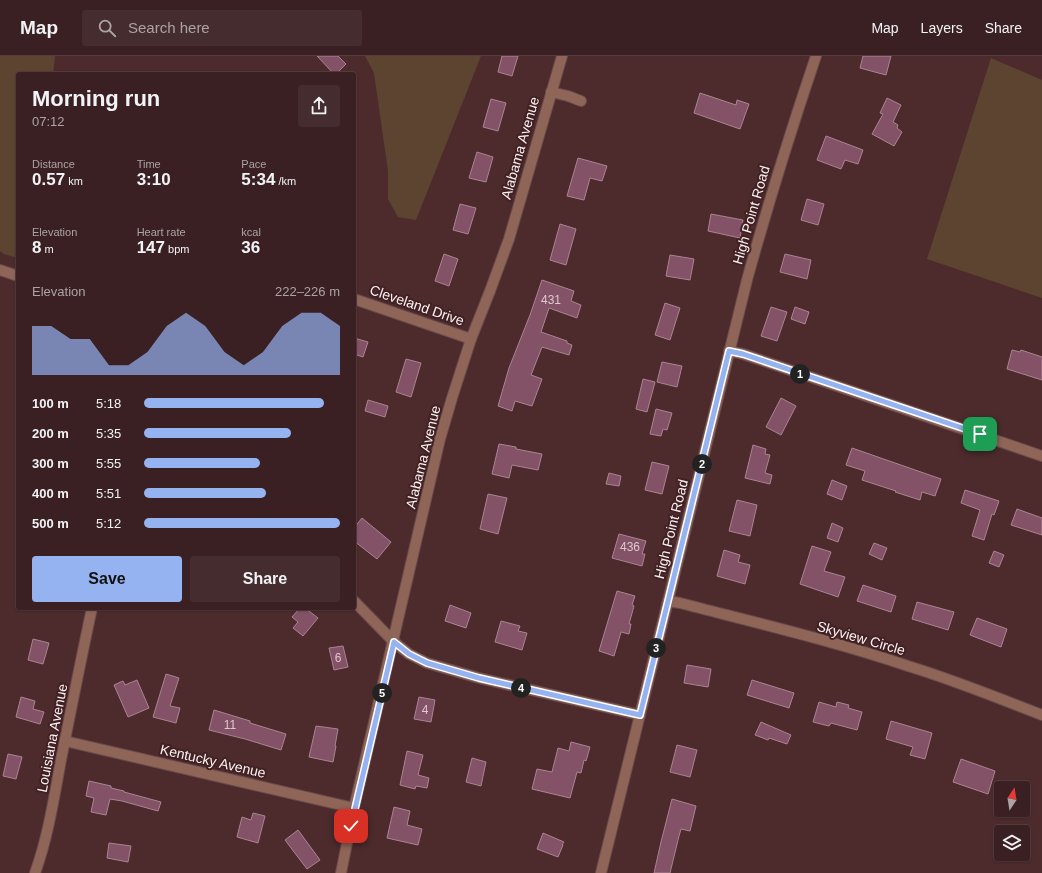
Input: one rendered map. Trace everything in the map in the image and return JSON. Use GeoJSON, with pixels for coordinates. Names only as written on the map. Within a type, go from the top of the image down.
{"type":"FeatureCollection","features":[{"type":"Feature","properties":{"kind":"street","name":"Alabama Avenue"},"geometry":{"type":"LineString","coordinates":[[341,873],[354,808],[394,642],[440,439],[471,339],[509,239],[562,56]]}},
{"type":"Feature","properties":{"kind":"street","name":"High Point Road"},"geometry":{"type":"LineString","coordinates":[[601,873],[747,280],[788,138],[816,56]]}},
{"type":"Feature","properties":{"kind":"street"},"geometry":{"type":"LineString","coordinates":[[551,92],[581,101]]}},
{"type":"Feature","properties":{"kind":"street"},"geometry":{"type":"LineString","coordinates":[[0,270],[16,275]]}},
{"type":"Feature","properties":{"kind":"street","name":"Cleveland Drive"},"geometry":{"type":"LineString","coordinates":[[356,299],[471,339]]}},
{"type":"Feature","properties":{"kind":"street"},"geometry":{"type":"LineString","coordinates":[[729,351],[743,354],[1042,456]]}},
{"type":"Feature","properties":{"kind":"street","name":"Skyview Circle"},"geometry":{"type":"LineString","coordinates":[[668,601],[848,647],[907,665],[1042,715]]}},
{"type":"Feature","properties":{"kind":"street"},"geometry":{"type":"LineString","coordinates":[[356,603],[394,642],[409,654],[427,663],[479,678],[640,715]]}},
{"type":"Feature","properties":{"kind":"street","name":"Louisiana Avenue"},"geometry":{"type":"LineString","coordinates":[[35,873],[48,832],[92,610]]}},
{"type":"Feature","properties":{"kind":"street","name":"Kentucky Avenue"},"geometry":{"type":"LineString","coordinates":[[65,740],[354,808]]}},
{"type":"Feature","properties":{"kind":"shaded area"},"geometry":{"type":"Polygon","coordinates":[[[0,56],[55,56],[53,72],[16,72],[16,257],[4,254],[0,251],[0,56]]]}},
{"type":"Feature","properties":{"kind":"shaded area"},"geometry":{"type":"Polygon","coordinates":[[[365,56],[481,56],[416,220],[398,217],[388,199],[388,171],[374,73],[365,56]]]}},
{"type":"Feature","properties":{"kind":"shaded area"},"geometry":{"type":"Polygon","coordinates":[[[991,58],[1042,80],[1042,298],[927,259],[991,58]]]}},
{"type":"Feature","properties":{"kind":"building"},"geometry":{"type":"Polygon","coordinates":[[[317,56],[338,56],[346,64],[338,72],[332,72],[317,56]]]}},
{"type":"Feature","properties":{"kind":"building"},"geometry":{"type":"Polygon","coordinates":[[[502,56],[518,56],[512,76],[498,72],[502,56]]]}},
{"type":"Feature","properties":{"kind":"building"},"geometry":{"type":"Polygon","coordinates":[[[863,56],[891,56],[886,75],[860,68],[863,56]]]}},
{"type":"Feature","properties":{"kind":"building"},"geometry":{"type":"Polygon","coordinates":[[[700,93],[736,105],[737,100],[749,104],[740,129],[694,113],[700,93]]]}},
{"type":"Feature","properties":{"kind":"building"},"geometry":{"type":"Polygon","coordinates":[[[887,98],[901,105],[893,122],[898,125],[897,128],[902,132],[894,146],[872,134],[883,114],[880,113],[887,98]]]}},
{"type":"Feature","properties":{"kind":"building"},"geometry":{"type":"Polygon","coordinates":[[[491,99],[506,103],[498,131],[483,127],[491,99]]]}},
{"type":"Feature","properties":{"kind":"building"},"geometry":{"type":"Polygon","coordinates":[[[826,136],[863,150],[858,164],[845,160],[841,169],[817,160],[826,136]]]}},
{"type":"Feature","properties":{"kind":"building"},"geometry":{"type":"Polygon","coordinates":[[[477,152],[493,157],[486,182],[469,178],[477,152]]]}},
{"type":"Feature","properties":{"kind":"building"},"geometry":{"type":"Polygon","coordinates":[[[578,158],[607,166],[602,181],[590,178],[584,200],[567,196],[578,158]]]}},
{"type":"Feature","properties":{"kind":"building"},"geometry":{"type":"Polygon","coordinates":[[[807,199],[824,204],[818,225],[801,220],[807,199]]]}},
{"type":"Feature","properties":{"kind":"building"},"geometry":{"type":"Polygon","coordinates":[[[460,204],[476,208],[468,234],[453,230],[460,204]]]}},
{"type":"Feature","properties":{"kind":"building"},"geometry":{"type":"Polygon","coordinates":[[[711,214],[743,220],[740,238],[708,231],[711,214]]]}},
{"type":"Feature","properties":{"kind":"building"},"geometry":{"type":"Polygon","coordinates":[[[560,224],[576,229],[566,265],[550,260],[560,224]]]}},
{"type":"Feature","properties":{"kind":"building"},"geometry":{"type":"Polygon","coordinates":[[[444,254],[458,259],[449,286],[435,281],[444,254]]]}},
{"type":"Feature","properties":{"kind":"building"},"geometry":{"type":"Polygon","coordinates":[[[785,254],[811,260],[807,279],[780,272],[785,254]]]}},
{"type":"Feature","properties":{"kind":"building"},"geometry":{"type":"Polygon","coordinates":[[[670,255],[694,259],[690,280],[666,276],[670,255]]]}},
{"type":"Feature","properties":{"kind":"building"},"geometry":{"type":"Polygon","coordinates":[[[542,280],[574,291],[571,301],[581,305],[577,318],[549,308],[541,332],[567,341],[567,343],[572,345],[569,355],[542,347],[531,375],[542,379],[532,406],[515,401],[512,411],[498,406],[509,368],[542,280]]]}},
{"type":"Feature","properties":{"kind":"building"},"geometry":{"type":"Polygon","coordinates":[[[665,303],[680,308],[670,340],[655,335],[665,303]]]}},
{"type":"Feature","properties":{"kind":"building"},"geometry":{"type":"Polygon","coordinates":[[[771,307],[787,312],[777,341],[761,336],[771,307]]]}},
{"type":"Feature","properties":{"kind":"building"},"geometry":{"type":"Polygon","coordinates":[[[795,307],[809,312],[805,324],[791,319],[795,307]]]}},
{"type":"Feature","properties":{"kind":"building"},"geometry":{"type":"Polygon","coordinates":[[[356,339],[368,342],[363,357],[356,355],[356,339]]]}},
{"type":"Feature","properties":{"kind":"building"},"geometry":{"type":"Polygon","coordinates":[[[1012,350],[1020,352],[1021,350],[1042,357],[1042,380],[1007,369],[1012,350]]]}},
{"type":"Feature","properties":{"kind":"building"},"geometry":{"type":"Polygon","coordinates":[[[406,359],[421,363],[411,397],[396,392],[406,359]]]}},
{"type":"Feature","properties":{"kind":"building"},"geometry":{"type":"Polygon","coordinates":[[[662,362],[682,366],[677,387],[657,382],[662,362]]]}},
{"type":"Feature","properties":{"kind":"building"},"geometry":{"type":"Polygon","coordinates":[[[643,379],[655,382],[647,412],[636,409],[643,379]]]}},
{"type":"Feature","properties":{"kind":"building"},"geometry":{"type":"Polygon","coordinates":[[[781,398],[796,406],[781,435],[766,427],[781,398]]]}},
{"type":"Feature","properties":{"kind":"building"},"geometry":{"type":"Polygon","coordinates":[[[368,400],[388,406],[385,417],[365,411],[368,400]]]}},
{"type":"Feature","properties":{"kind":"building"},"geometry":{"type":"Polygon","coordinates":[[[656,409],[672,413],[667,430],[663,429],[661,436],[650,434],[656,409]]]}},
{"type":"Feature","properties":{"kind":"building"},"geometry":{"type":"Polygon","coordinates":[[[499,444],[542,454],[538,470],[512,465],[509,478],[492,474],[499,444]]]}},
{"type":"Feature","properties":{"kind":"building"},"geometry":{"type":"Polygon","coordinates":[[[753,445],[766,449],[765,454],[770,455],[765,473],[772,475],[770,484],[745,478],[753,445]]]}},
{"type":"Feature","properties":{"kind":"building"},"geometry":{"type":"Polygon","coordinates":[[[852,448],[941,479],[935,496],[922,492],[920,500],[862,480],[865,471],[846,465],[852,448]]]}},
{"type":"Feature","properties":{"kind":"building"},"geometry":{"type":"Polygon","coordinates":[[[652,462],[669,466],[662,494],[645,490],[652,462]]]}},
{"type":"Feature","properties":{"kind":"building"},"geometry":{"type":"Polygon","coordinates":[[[609,473],[621,476],[619,486],[606,484],[609,473]]]}},
{"type":"Feature","properties":{"kind":"building"},"geometry":{"type":"Polygon","coordinates":[[[832,480],[847,486],[842,500],[827,494],[832,480]]]}},
{"type":"Feature","properties":{"kind":"building"},"geometry":{"type":"Polygon","coordinates":[[[965,490],[999,501],[994,515],[992,514],[984,540],[972,536],[980,510],[961,503],[965,490]]]}},
{"type":"Feature","properties":{"kind":"building"},"geometry":{"type":"Polygon","coordinates":[[[488,494],[507,498],[498,534],[480,529],[488,494]]]}},
{"type":"Feature","properties":{"kind":"building"},"geometry":{"type":"Polygon","coordinates":[[[737,500],[757,505],[750,536],[729,531],[737,500]]]}},
{"type":"Feature","properties":{"kind":"building"},"geometry":{"type":"Polygon","coordinates":[[[1017,509],[1042,518],[1042,535],[1011,525],[1017,509]]]}},
{"type":"Feature","properties":{"kind":"building"},"geometry":{"type":"Polygon","coordinates":[[[362,518],[391,542],[377,559],[356,543],[356,526],[362,518]]]}},
{"type":"Feature","properties":{"kind":"building"},"geometry":{"type":"Polygon","coordinates":[[[832,523],[843,528],[838,542],[827,538],[832,523]]]}},
{"type":"Feature","properties":{"kind":"building"},"geometry":{"type":"Polygon","coordinates":[[[619,534],[646,541],[642,554],[645,554],[642,566],[612,558],[619,534]]]}},
{"type":"Feature","properties":{"kind":"building"},"geometry":{"type":"Polygon","coordinates":[[[874,543],[887,548],[882,560],[869,554],[874,543]]]}},
{"type":"Feature","properties":{"kind":"building"},"geometry":{"type":"Polygon","coordinates":[[[812,546],[831,552],[824,571],[845,577],[838,597],[800,584],[812,546]]]}},
{"type":"Feature","properties":{"kind":"building"},"geometry":{"type":"Polygon","coordinates":[[[724,550],[740,555],[738,562],[750,565],[745,584],[717,576],[724,550]]]}},
{"type":"Feature","properties":{"kind":"building"},"geometry":{"type":"Polygon","coordinates":[[[994,551],[1004,555],[999,567],[989,563],[994,551]]]}},
{"type":"Feature","properties":{"kind":"building"},"geometry":{"type":"Polygon","coordinates":[[[863,585],[896,596],[891,612],[857,601],[863,585]]]}},
{"type":"Feature","properties":{"kind":"building"},"geometry":{"type":"Polygon","coordinates":[[[617,591],[635,596],[629,624],[631,624],[629,634],[621,632],[614,656],[599,651],[617,591]]]}},
{"type":"Feature","properties":{"kind":"building"},"geometry":{"type":"Polygon","coordinates":[[[917,602],[954,612],[948,630],[912,619],[917,602]]]}},
{"type":"Feature","properties":{"kind":"building"},"geometry":{"type":"Polygon","coordinates":[[[450,605],[471,613],[466,628],[445,621],[450,605]]]}},
{"type":"Feature","properties":{"kind":"building"},"geometry":{"type":"Polygon","coordinates":[[[298,610],[308,610],[318,618],[303,636],[293,628],[298,622],[292,617],[298,610]]]}},
{"type":"Feature","properties":{"kind":"building"},"geometry":{"type":"Polygon","coordinates":[[[977,618],[1007,629],[1001,647],[970,635],[977,618]]]}},
{"type":"Feature","properties":{"kind":"building"},"geometry":{"type":"Polygon","coordinates":[[[501,621],[520,626],[518,631],[527,633],[522,650],[495,642],[501,621]]]}},
{"type":"Feature","properties":{"kind":"building"},"geometry":{"type":"Polygon","coordinates":[[[33,639],[49,643],[43,664],[28,660],[33,639]]]}},
{"type":"Feature","properties":{"kind":"building"},"geometry":{"type":"Polygon","coordinates":[[[343,646],[348,667],[334,670],[329,648],[343,646]]]}},
{"type":"Feature","properties":{"kind":"building"},"geometry":{"type":"Polygon","coordinates":[[[687,665],[711,669],[708,687],[684,683],[687,665]]]}},
{"type":"Feature","properties":{"kind":"building"},"geometry":{"type":"Polygon","coordinates":[[[166,674],[179,678],[170,706],[180,708],[176,723],[153,717],[166,674]]]}},
{"type":"Feature","properties":{"kind":"building"},"geometry":{"type":"Polygon","coordinates":[[[137,680],[149,708],[128,717],[114,685],[123,681],[125,685],[137,680]]]}},
{"type":"Feature","properties":{"kind":"building"},"geometry":{"type":"Polygon","coordinates":[[[752,680],[794,693],[789,708],[747,695],[752,680]]]}},
{"type":"Feature","properties":{"kind":"building"},"geometry":{"type":"Polygon","coordinates":[[[21,697],[35,701],[33,709],[44,712],[40,724],[16,717],[21,697]]]}},
{"type":"Feature","properties":{"kind":"building"},"geometry":{"type":"Polygon","coordinates":[[[419,697],[435,700],[431,722],[414,719],[419,697]]]}},
{"type":"Feature","properties":{"kind":"building"},"geometry":{"type":"Polygon","coordinates":[[[819,702],[836,707],[837,702],[849,705],[848,708],[862,712],[857,730],[831,723],[829,726],[813,722],[819,702]]]}},
{"type":"Feature","properties":{"kind":"building"},"geometry":{"type":"Polygon","coordinates":[[[214,710],[286,734],[281,750],[209,730],[214,710]]]}},
{"type":"Feature","properties":{"kind":"building"},"geometry":{"type":"Polygon","coordinates":[[[891,721],[932,733],[925,759],[910,755],[913,747],[886,739],[891,721]]]}},
{"type":"Feature","properties":{"kind":"building"},"geometry":{"type":"Polygon","coordinates":[[[761,722],[791,735],[787,744],[769,738],[768,740],[755,735],[761,722]]]}},
{"type":"Feature","properties":{"kind":"building"},"geometry":{"type":"Polygon","coordinates":[[[316,726],[338,729],[333,762],[309,757],[316,726]]]}},
{"type":"Feature","properties":{"kind":"building"},"geometry":{"type":"Polygon","coordinates":[[[571,742],[590,747],[586,761],[584,760],[581,773],[577,772],[570,798],[532,789],[537,769],[552,772],[558,748],[569,751],[571,742]]]}},
{"type":"Feature","properties":{"kind":"building"},"geometry":{"type":"Polygon","coordinates":[[[677,745],[697,750],[690,777],[670,772],[677,745]]]}},
{"type":"Feature","properties":{"kind":"building"},"geometry":{"type":"Polygon","coordinates":[[[407,751],[423,755],[418,775],[429,778],[427,788],[416,786],[415,789],[400,785],[407,751]]]}},
{"type":"Feature","properties":{"kind":"building"},"geometry":{"type":"Polygon","coordinates":[[[8,754],[22,757],[16,779],[3,776],[8,754]]]}},
{"type":"Feature","properties":{"kind":"building"},"geometry":{"type":"Polygon","coordinates":[[[472,758],[486,762],[481,786],[466,782],[472,758]]]}},
{"type":"Feature","properties":{"kind":"building"},"geometry":{"type":"Polygon","coordinates":[[[961,759],[995,771],[988,794],[953,782],[961,759]]]}},
{"type":"Feature","properties":{"kind":"building"},"geometry":{"type":"Polygon","coordinates":[[[89,781],[111,786],[111,788],[161,802],[158,811],[110,799],[106,815],[91,812],[94,798],[86,796],[89,781]]]}},
{"type":"Feature","properties":{"kind":"building"},"geometry":{"type":"Polygon","coordinates":[[[672,799],[696,806],[690,831],[681,829],[670,873],[654,873],[661,842],[672,799]]]}},
{"type":"Feature","properties":{"kind":"building"},"geometry":{"type":"Polygon","coordinates":[[[394,807],[410,811],[407,825],[422,829],[418,845],[387,838],[394,807]]]}},
{"type":"Feature","properties":{"kind":"building"},"geometry":{"type":"Polygon","coordinates":[[[253,813],[265,816],[258,843],[237,837],[242,817],[251,820],[253,813]]]}},
{"type":"Feature","properties":{"kind":"building"},"geometry":{"type":"Polygon","coordinates":[[[298,830],[320,860],[307,869],[285,840],[298,830]]]}},
{"type":"Feature","properties":{"kind":"building"},"geometry":{"type":"Polygon","coordinates":[[[543,833],[564,842],[558,857],[537,849],[543,833]]]}},
{"type":"Feature","properties":{"kind":"building"},"geometry":{"type":"Polygon","coordinates":[[[109,843],[131,846],[128,862],[107,858],[109,843]]]}},
{"type":"Feature","properties":{"kind":"route"},"geometry":{"type":"LineString","coordinates":[[351,826],[394,642],[409,654],[427,663],[479,678],[640,715],[729,351],[743,354],[980,434]]}}]}
